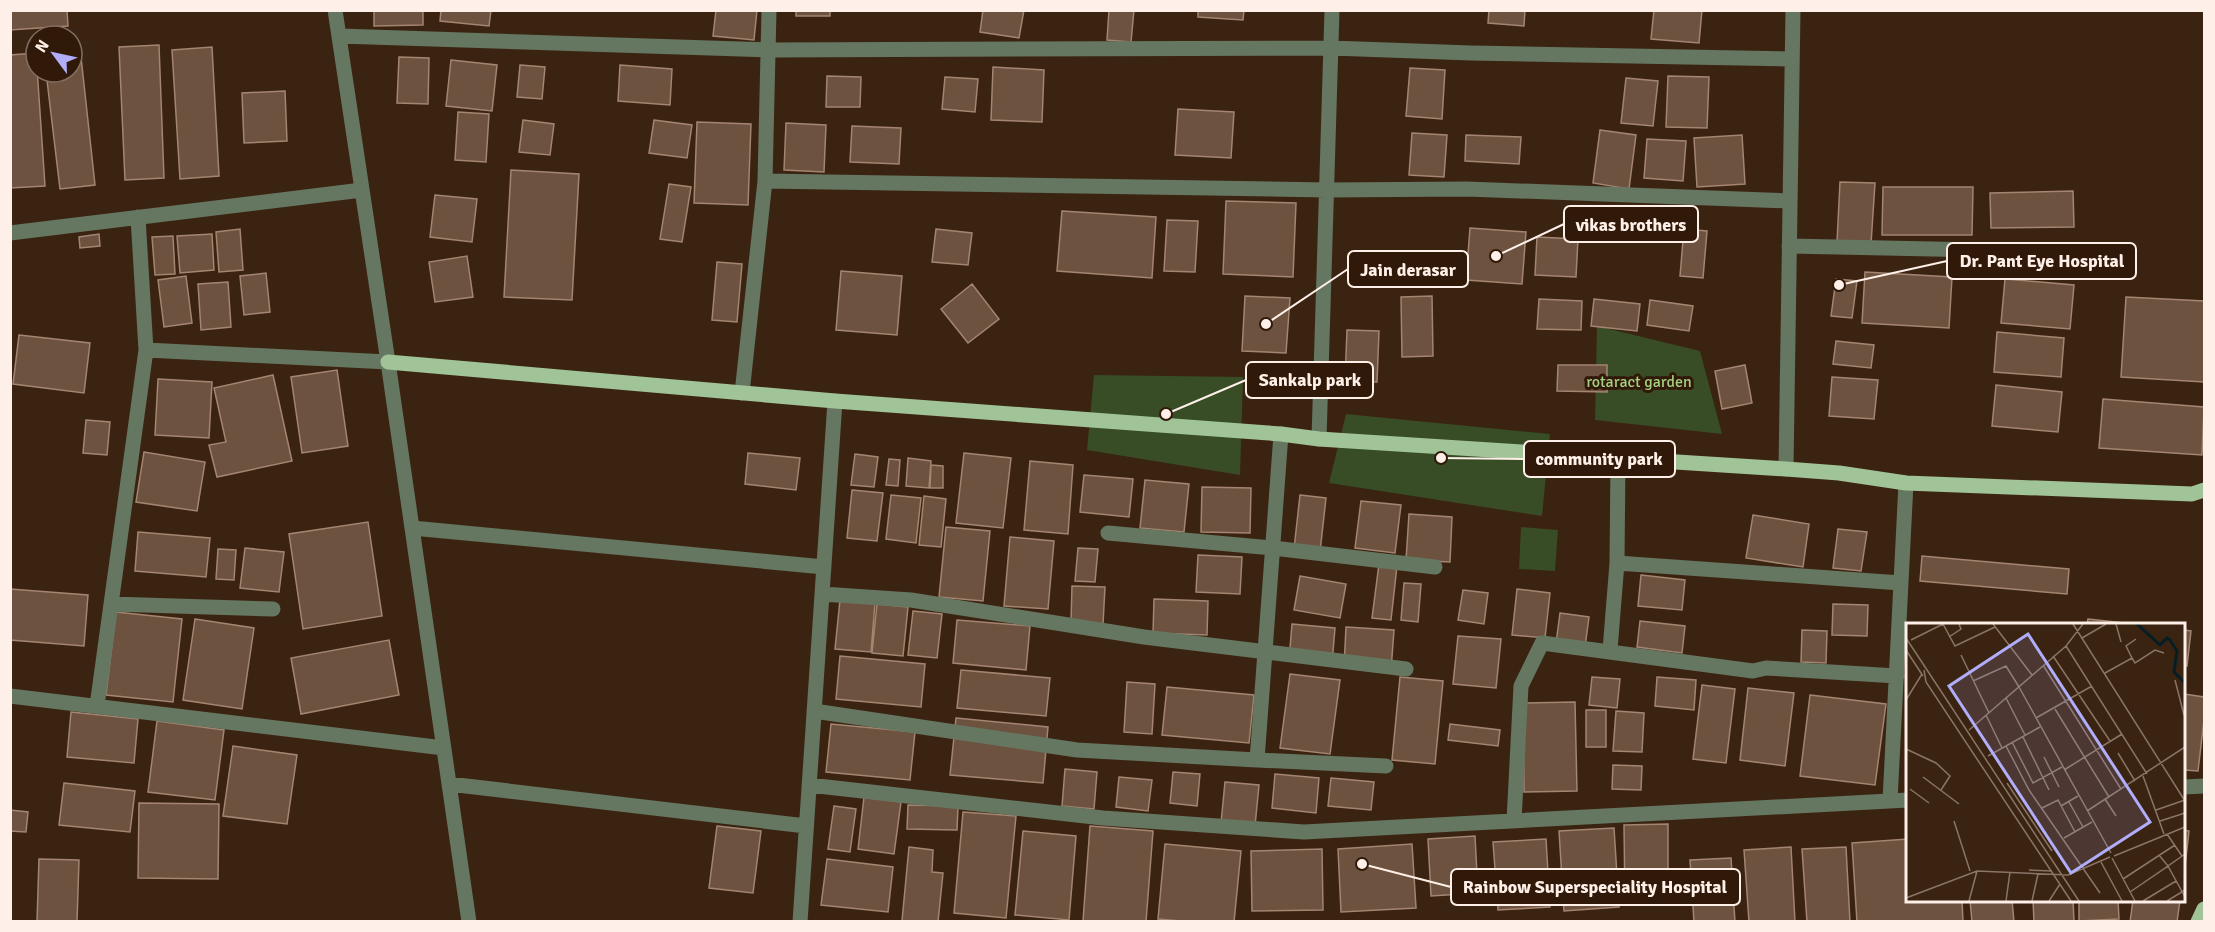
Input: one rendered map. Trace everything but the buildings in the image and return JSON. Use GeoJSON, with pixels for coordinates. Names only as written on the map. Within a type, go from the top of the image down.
{"type":"FeatureCollection","features":[{"type":"Feature","properties":{"kind":"main road"},"geometry":{"type":"LineString","coordinates":[[388,362],[835,401],[1281,434],[1318,439],[1839,473],[1906,483],[2200,495]]}},
{"type":"Feature","properties":{"kind":"main road"},"geometry":{"type":"LineString","coordinates":[[2198,921],[2205,909]]}},
{"type":"Feature","properties":{"kind":"street"},"geometry":{"type":"LineString","coordinates":[[335,10],[468,921]]}},
{"type":"Feature","properties":{"kind":"street"},"geometry":{"type":"LineString","coordinates":[[742,393],[765,181],[769,10]]}},
{"type":"Feature","properties":{"kind":"street"},"geometry":{"type":"LineString","coordinates":[[1318,439],[1332,10]]}},
{"type":"Feature","properties":{"kind":"street"},"geometry":{"type":"LineString","coordinates":[[1786,469],[1793,10]]}},
{"type":"Feature","properties":{"kind":"street"},"geometry":{"type":"LineString","coordinates":[[339,36],[768,50],[1330,48],[1483,54],[1792,59]]}},
{"type":"Feature","properties":{"kind":"street"},"geometry":{"type":"LineString","coordinates":[[765,181],[1327,190],[1467,189],[1790,201]]}},
{"type":"Feature","properties":{"kind":"street"},"geometry":{"type":"LineString","coordinates":[[10,233],[362,190]]}},
{"type":"Feature","properties":{"kind":"street"},"geometry":{"type":"LineString","coordinates":[[97,706],[146,350],[138,217]]}},
{"type":"Feature","properties":{"kind":"street"},"geometry":{"type":"LineString","coordinates":[[1789,246],[1980,250]]}},
{"type":"Feature","properties":{"kind":"street"},"geometry":{"type":"LineString","coordinates":[[146,350],[388,362]]}},
{"type":"Feature","properties":{"kind":"street"},"geometry":{"type":"LineString","coordinates":[[800,921],[835,401]]}},
{"type":"Feature","properties":{"kind":"street"},"geometry":{"type":"LineString","coordinates":[[1257,760],[1281,434]]}},
{"type":"Feature","properties":{"kind":"street"},"geometry":{"type":"LineString","coordinates":[[1610,650],[1617,563],[1618,458]]}},
{"type":"Feature","properties":{"kind":"street"},"geometry":{"type":"LineString","coordinates":[[1890,801],[1906,483]]}},
{"type":"Feature","properties":{"kind":"street"},"geometry":{"type":"LineString","coordinates":[[412,528],[824,567]]}},
{"type":"Feature","properties":{"kind":"street"},"geometry":{"type":"LineString","coordinates":[[1108,533],[1273,548],[1435,567]]}},
{"type":"Feature","properties":{"kind":"street"},"geometry":{"type":"LineString","coordinates":[[1617,563],[1901,583]]}},
{"type":"Feature","properties":{"kind":"street"},"geometry":{"type":"LineString","coordinates":[[822,594],[910,600],[1144,637],[1406,669]]}},
{"type":"Feature","properties":{"kind":"street"},"geometry":{"type":"LineString","coordinates":[[111,604],[273,609]]}},
{"type":"Feature","properties":{"kind":"street"},"geometry":{"type":"LineString","coordinates":[[1514,821],[1521,686],[1542,643],[1610,650],[1753,671],[1766,668],[1897,676]]}},
{"type":"Feature","properties":{"kind":"street"},"geometry":{"type":"LineString","coordinates":[[10,696],[444,748]]}},
{"type":"Feature","properties":{"kind":"street"},"geometry":{"type":"LineString","coordinates":[[814,711],[1077,750],[1386,766]]}},
{"type":"Feature","properties":{"kind":"street"},"geometry":{"type":"LineString","coordinates":[[449,783],[806,826]]}},
{"type":"Feature","properties":{"kind":"street"},"geometry":{"type":"LineString","coordinates":[[809,785],[1103,818],[1304,832],[1906,800]]}},
{"type":"Feature","properties":{"kind":"street"},"geometry":{"type":"LineString","coordinates":[[2185,787],[2205,786]]}},
{"type":"Feature","properties":{"kind":"green space","name":"rotaract garden"},"geometry":{"type":"Polygon","coordinates":[[[1597,326],[1700,351],[1722,434],[1595,420],[1597,326]]]}},
{"type":"Feature","properties":{"kind":"green space"},"geometry":{"type":"Polygon","coordinates":[[[1094,375],[1243,377],[1240,475],[1087,450],[1094,375]]]}},
{"type":"Feature","properties":{"kind":"green space"},"geometry":{"type":"Polygon","coordinates":[[[1346,414],[1550,434],[1542,516],[1329,483],[1346,414]]]}},
{"type":"Feature","properties":{"kind":"green space"},"geometry":{"type":"Polygon","coordinates":[[[1521,527],[1558,530],[1555,571],[1519,569],[1521,527]]]}},
{"type":"Feature","properties":{"kind":"place","name":"vikas brothers"},"geometry":{"type":"Point","coordinates":[1496,256]}},
{"type":"Feature","properties":{"kind":"place","name":"Dr. Pant Eye Hospital"},"geometry":{"type":"Point","coordinates":[1839,285]}},
{"type":"Feature","properties":{"kind":"place","name":"Jain derasar"},"geometry":{"type":"Point","coordinates":[1266,324]}},
{"type":"Feature","properties":{"kind":"place","name":"Sankalp park"},"geometry":{"type":"Point","coordinates":[1166,414]}},
{"type":"Feature","properties":{"kind":"place","name":"community park"},"geometry":{"type":"Point","coordinates":[1441,458]}},
{"type":"Feature","properties":{"kind":"place","name":"Rainbow Superspeciality Hospital"},"geometry":{"type":"Point","coordinates":[1362,864]}}]}
